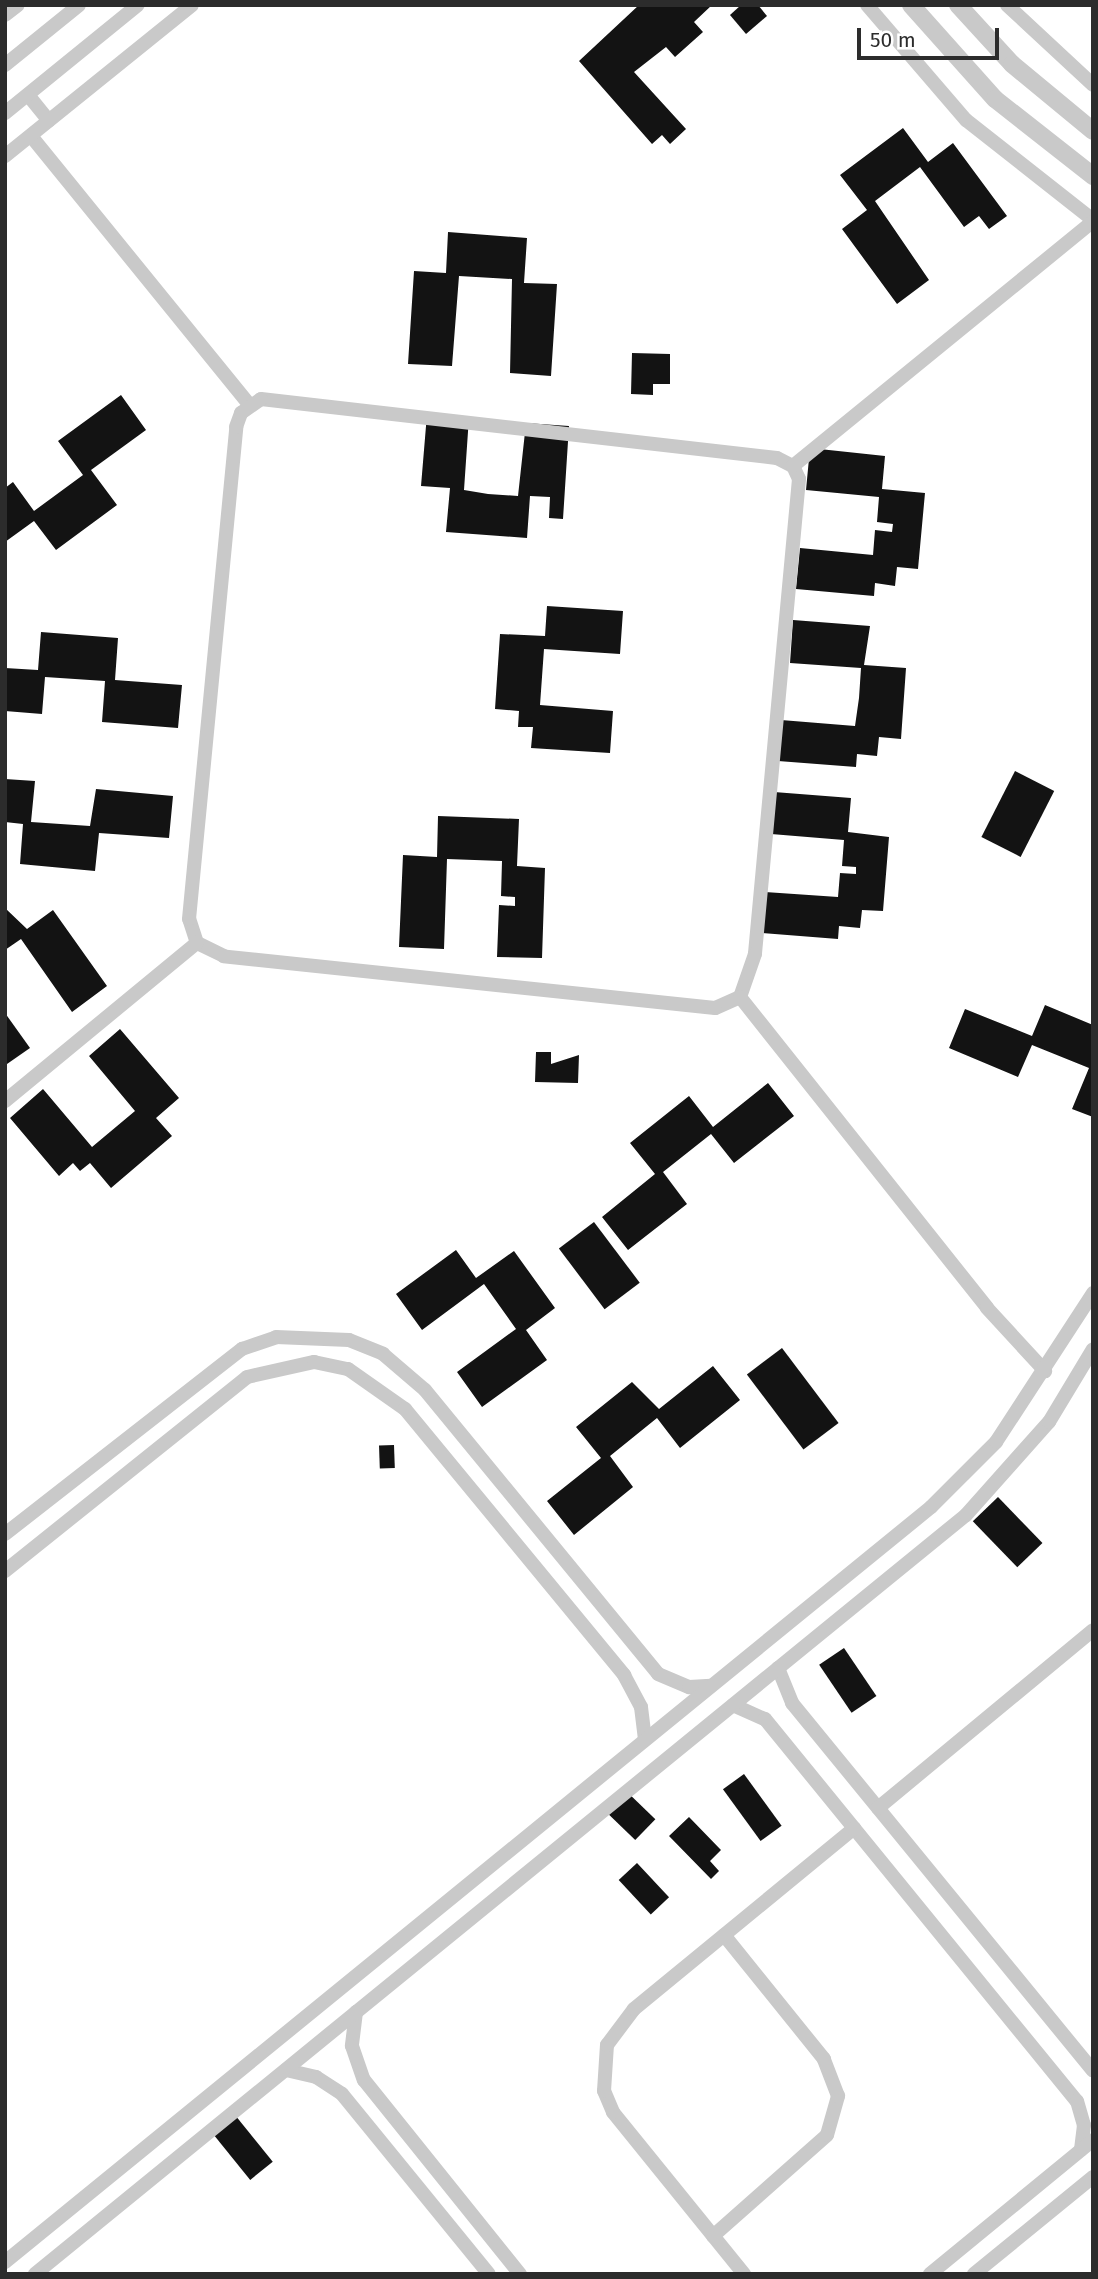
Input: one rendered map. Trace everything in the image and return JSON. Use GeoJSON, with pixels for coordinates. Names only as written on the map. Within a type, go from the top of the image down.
{"type":"FeatureCollection","features":[{"type":"Feature","properties":{"kind":"street"},"geometry":{"type":"LineString","coordinates":[[5,15],[18,5]]}},
{"type":"Feature","properties":{"kind":"street"},"geometry":{"type":"LineString","coordinates":[[5,65],[79,5]]}},
{"type":"Feature","properties":{"kind":"street"},"geometry":{"type":"LineString","coordinates":[[5,113],[138,5]]}},
{"type":"Feature","properties":{"kind":"street"},"geometry":{"type":"LineString","coordinates":[[7,152],[31,136],[192,5]]}},
{"type":"Feature","properties":{"kind":"street"},"geometry":{"type":"LineString","coordinates":[[793,466],[1093,220],[966,120],[867,5]]}},
{"type":"Feature","properties":{"kind":"street"},"geometry":{"type":"LineString","coordinates":[[911,5],[995,99],[1093,176]]}},
{"type":"Feature","properties":{"kind":"street"},"geometry":{"type":"LineString","coordinates":[[958,5],[1012,64],[1093,131]]}},
{"type":"Feature","properties":{"kind":"street"},"geometry":{"type":"LineString","coordinates":[[1007,5],[1093,85]]}},
{"type":"Feature","properties":{"kind":"street"},"geometry":{"type":"LineString","coordinates":[[28,95],[49,121]]}},
{"type":"Feature","properties":{"kind":"street"},"geometry":{"type":"LineString","coordinates":[[31,136],[248,404]]}},
{"type":"Feature","properties":{"kind":"street"},"geometry":{"type":"LineString","coordinates":[[287,401],[777,458],[793,466],[799,479],[754,964],[740,997],[715,1008],[224,956],[197,943],[189,919],[191,896],[236,427],[248,404],[287,401]]}},
{"type":"Feature","properties":{"kind":"street"},"geometry":{"type":"LineString","coordinates":[[5,1101],[197,943]]}},
{"type":"Feature","properties":{"kind":"street"},"geometry":{"type":"LineString","coordinates":[[740,997],[987,1308],[1045,1371]]}},
{"type":"Feature","properties":{"kind":"street"},"geometry":{"type":"LineString","coordinates":[[5,2262],[968,1473],[1045,1371],[1093,1293]]}},
{"type":"Feature","properties":{"kind":"street"},"geometry":{"type":"LineString","coordinates":[[5,1534],[242,1349],[276,1337],[349,1339],[383,1354],[425,1390],[657,1674],[680,1685],[711,1686]]}},
{"type":"Feature","properties":{"kind":"street"},"geometry":{"type":"LineString","coordinates":[[35,2274],[967,1515],[1049,1422],[1093,1349]]}},
{"type":"Feature","properties":{"kind":"street"},"geometry":{"type":"LineString","coordinates":[[5,1571],[247,1377],[314,1362],[359,1374],[404,1409],[634,1690],[645,1740]]}},
{"type":"Feature","properties":{"kind":"street"},"geometry":{"type":"LineString","coordinates":[[598,1644],[617,1626]]}},
{"type":"Feature","properties":{"kind":"street"},"geometry":{"type":"LineString","coordinates":[[878,1808],[1093,1630]]}},
{"type":"Feature","properties":{"kind":"street"},"geometry":{"type":"LineString","coordinates":[[778,1668],[787,1695],[1093,2071]]}},
{"type":"Feature","properties":{"kind":"street"},"geometry":{"type":"LineString","coordinates":[[733,1705],[765,1719],[1077,2101],[1084,2125],[1081,2150]]}},
{"type":"Feature","properties":{"kind":"street"},"geometry":{"type":"LineString","coordinates":[[744,2274],[612,2112],[602,2068],[618,2025],[854,1828]]}},
{"type":"Feature","properties":{"kind":"street"},"geometry":{"type":"LineString","coordinates":[[713,2235],[827,2135],[838,2096],[824,2059],[724,1934]]}},
{"type":"Feature","properties":{"kind":"street"},"geometry":{"type":"LineString","coordinates":[[356,2012],[352,2046],[364,2080],[520,2274]]}},
{"type":"Feature","properties":{"kind":"street"},"geometry":{"type":"LineString","coordinates":[[286,2070],[316,2077],[342,2094],[489,2274]]}},
{"type":"Feature","properties":{"kind":"street"},"geometry":{"type":"LineString","coordinates":[[930,2274],[1093,2140]]}},
{"type":"Feature","properties":{"kind":"street"},"geometry":{"type":"LineString","coordinates":[[974,2274],[1093,2177]]}},
{"type":"Feature","properties":{"kind":"building"},"geometry":{"type":"Polygon","coordinates":[[[639,5],[712,5],[694,22],[703,32],[675,57],[666,47],[634,72],[686,129],[670,144],[662,135],[652,144],[579,61],[639,5]]]}},
{"type":"Feature","properties":{"kind":"building"},"geometry":{"type":"Polygon","coordinates":[[[741,5],[758,5],[767,16],[746,34],[730,15],[741,5]]]}},
{"type":"Feature","properties":{"kind":"building"},"geometry":{"type":"Polygon","coordinates":[[[903,128],[928,162],[953,143],[1007,216],[989,229],[979,216],[964,227],[920,167],[875,201],[929,280],[897,304],[842,229],[867,210],[840,175],[903,128]]]}},
{"type":"Feature","properties":{"kind":"building"},"geometry":{"type":"Polygon","coordinates":[[[448,232],[527,238],[524,283],[557,284],[551,376],[510,373],[512,279],[459,276],[452,366],[408,364],[414,271],[446,273],[448,232]]]}},
{"type":"Feature","properties":{"kind":"building"},"geometry":{"type":"Polygon","coordinates":[[[632,353],[670,354],[670,384],[653,384],[653,395],[631,394],[632,353]]]}},
{"type":"Feature","properties":{"kind":"building"},"geometry":{"type":"Polygon","coordinates":[[[121,395],[146,430],[91,470],[117,505],[56,550],[34,521],[5,542],[5,488],[13,482],[34,511],[83,475],[58,441],[121,395]]]}},
{"type":"Feature","properties":{"kind":"building"},"geometry":{"type":"Polygon","coordinates":[[[427,414],[469,417],[464,490],[488,494],[518,496],[526,423],[569,426],[563,519],[549,518],[550,497],[530,496],[527,538],[446,532],[450,488],[421,486],[427,414]]]}},
{"type":"Feature","properties":{"kind":"building"},"geometry":{"type":"Polygon","coordinates":[[[810,448],[885,456],[882,489],[925,493],[918,569],[897,567],[895,586],[875,583],[874,596],[796,589],[800,548],[873,555],[875,530],[892,532],[893,524],[877,522],[879,497],[806,490],[810,448]]]}},
{"type":"Feature","properties":{"kind":"building"},"geometry":{"type":"Polygon","coordinates":[[[547,606],[623,611],[620,654],[544,649],[540,705],[613,711],[610,753],[531,748],[533,727],[518,727],[519,711],[495,709],[500,634],[545,636],[547,606]]]}},
{"type":"Feature","properties":{"kind":"building"},"geometry":{"type":"Polygon","coordinates":[[[793,620],[870,626],[864,665],[906,668],[901,739],[879,737],[877,756],[857,754],[856,767],[778,761],[781,720],[855,726],[859,698],[861,668],[790,663],[793,620]]]}},
{"type":"Feature","properties":{"kind":"building"},"geometry":{"type":"Polygon","coordinates":[[[41,632],[118,638],[115,680],[182,685],[178,728],[102,722],[105,681],[45,677],[42,714],[5,711],[5,668],[38,670],[41,632]]]}},
{"type":"Feature","properties":{"kind":"building"},"geometry":{"type":"Polygon","coordinates":[[[1015,771],[1054,791],[1021,857],[981,837],[1015,771]]]}},
{"type":"Feature","properties":{"kind":"building"},"geometry":{"type":"Polygon","coordinates":[[[5,779],[35,781],[31,822],[90,826],[96,789],[173,796],[169,838],[99,833],[95,871],[20,864],[23,824],[5,822],[5,779]]]}},
{"type":"Feature","properties":{"kind":"building"},"geometry":{"type":"Polygon","coordinates":[[[774,792],[851,798],[848,832],[889,837],[883,911],[862,910],[860,928],[839,926],[838,939],[762,933],[765,892],[838,897],[840,873],[856,874],[856,867],[842,866],[844,840],[771,834],[774,792]]]}},
{"type":"Feature","properties":{"kind":"building"},"geometry":{"type":"Polygon","coordinates":[[[438,816],[519,819],[517,866],[545,868],[542,958],[497,957],[499,905],[515,906],[515,897],[501,896],[502,861],[447,859],[444,949],[399,947],[403,855],[437,857],[438,816]]]}},
{"type":"Feature","properties":{"kind":"building"},"geometry":{"type":"Polygon","coordinates":[[[5,908],[27,929],[53,910],[107,986],[72,1012],[21,939],[5,950],[5,908]]]}},
{"type":"Feature","properties":{"kind":"building"},"geometry":{"type":"Polygon","coordinates":[[[1045,1005],[1093,1025],[1093,1117],[1072,1109],[1089,1068],[1032,1045],[1018,1077],[949,1048],[965,1009],[1032,1036],[1045,1005]]]}},
{"type":"Feature","properties":{"kind":"building"},"geometry":{"type":"Polygon","coordinates":[[[5,1013],[30,1048],[7,1064],[5,1062],[5,1013]]]}},
{"type":"Feature","properties":{"kind":"building"},"geometry":{"type":"Polygon","coordinates":[[[120,1029],[179,1098],[156,1118],[172,1136],[111,1188],[90,1163],[80,1171],[73,1163],[59,1176],[10,1118],[43,1089],[92,1147],[135,1111],[89,1056],[120,1029]]]}},
{"type":"Feature","properties":{"kind":"building"},"geometry":{"type":"Polygon","coordinates":[[[536,1052],[551,1052],[551,1064],[579,1055],[578,1083],[535,1082],[536,1052]]]}},
{"type":"Feature","properties":{"kind":"building"},"geometry":{"type":"Polygon","coordinates":[[[768,1083],[794,1116],[734,1163],[711,1134],[663,1172],[687,1204],[628,1250],[602,1217],[655,1174],[630,1143],[689,1096],[713,1127],[768,1083]]]}},
{"type":"Feature","properties":{"kind":"building"},"geometry":{"type":"Polygon","coordinates":[[[594,1222],[640,1283],[605,1309],[559,1248],[594,1222]]]}},
{"type":"Feature","properties":{"kind":"building"},"geometry":{"type":"Polygon","coordinates":[[[456,1250],[476,1278],[514,1251],[555,1308],[526,1330],[547,1360],[482,1407],[457,1372],[516,1329],[484,1284],[422,1330],[396,1294],[456,1250]]]}},
{"type":"Feature","properties":{"kind":"building"},"geometry":{"type":"Polygon","coordinates":[[[782,1348],[839,1423],[803,1450],[747,1374],[782,1348]]]}},
{"type":"Feature","properties":{"kind":"building"},"geometry":{"type":"Polygon","coordinates":[[[713,1366],[740,1400],[680,1448],[657,1418],[610,1456],[633,1487],[574,1535],[547,1501],[601,1458],[576,1427],[632,1382],[659,1409],[713,1366]]]}},
{"type":"Feature","properties":{"kind":"building"},"geometry":{"type":"Polygon","coordinates":[[[394,1445],[395,1468],[380,1469],[379,1446],[394,1445]]]}},
{"type":"Feature","properties":{"kind":"building"},"geometry":{"type":"Polygon","coordinates":[[[998,1497],[1042,1543],[1017,1567],[973,1521],[998,1497]]]}},
{"type":"Feature","properties":{"kind":"building"},"geometry":{"type":"Polygon","coordinates":[[[844,1648],[876,1696],[852,1713],[819,1665],[844,1648]]]}},
{"type":"Feature","properties":{"kind":"building"},"geometry":{"type":"Polygon","coordinates":[[[744,1774],[782,1826],[761,1841],[723,1789],[744,1774]]]}},
{"type":"Feature","properties":{"kind":"building"},"geometry":{"type":"Polygon","coordinates":[[[623,1788],[655,1819],[635,1840],[603,1809],[623,1788]]]}},
{"type":"Feature","properties":{"kind":"building"},"geometry":{"type":"Polygon","coordinates":[[[689,1817],[721,1850],[710,1861],[719,1871],[711,1879],[669,1836],[689,1817]]]}},
{"type":"Feature","properties":{"kind":"building"},"geometry":{"type":"Polygon","coordinates":[[[637,1863],[669,1897],[651,1914],[619,1880],[637,1863]]]}},
{"type":"Feature","properties":{"kind":"building"},"geometry":{"type":"Polygon","coordinates":[[[235,2115],[273,2162],[250,2180],[212,2133],[235,2115]]]}}]}
